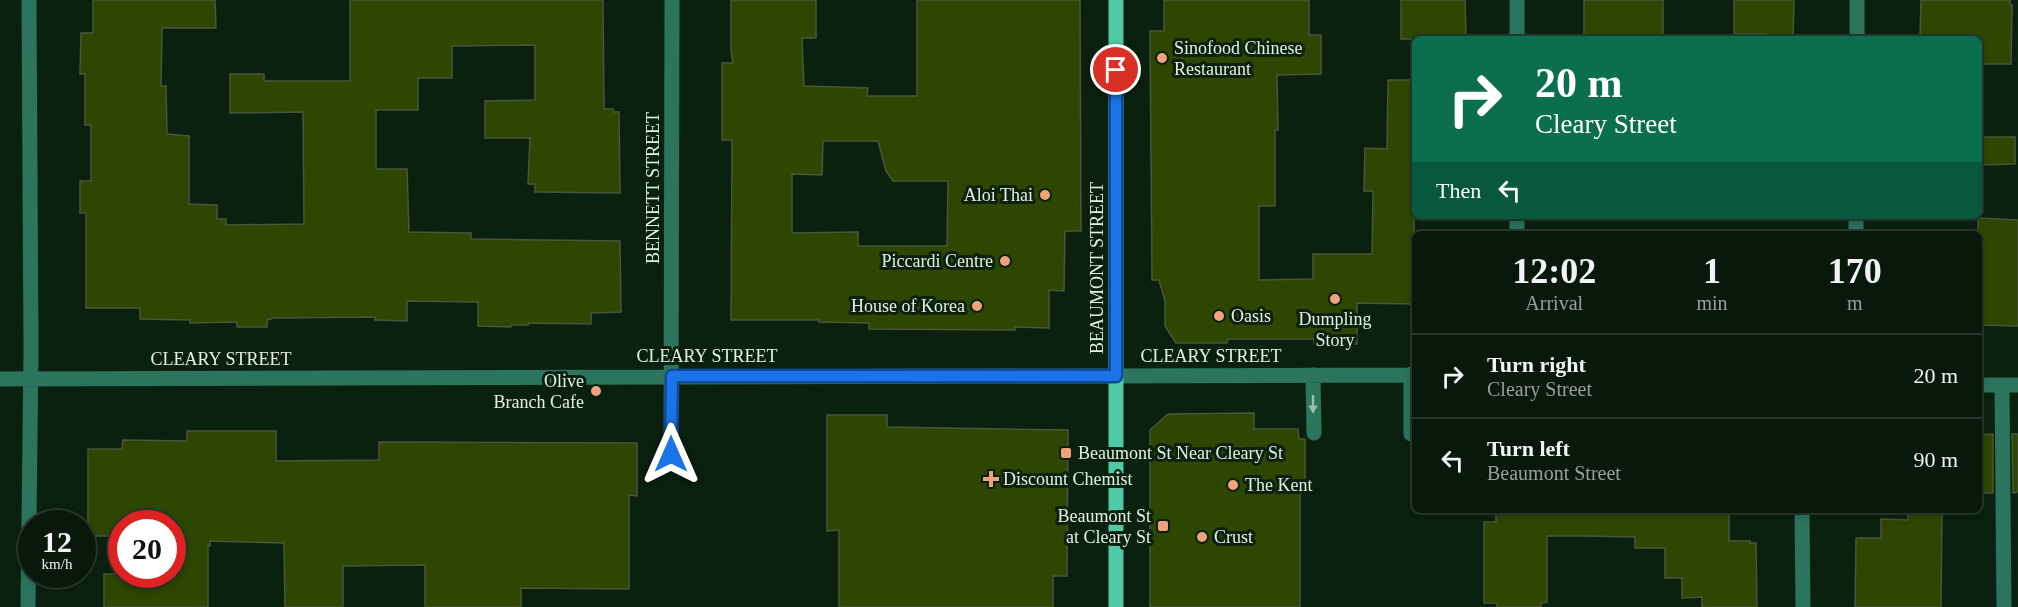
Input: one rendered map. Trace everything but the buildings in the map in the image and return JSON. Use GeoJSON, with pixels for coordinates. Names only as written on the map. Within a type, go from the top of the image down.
{"type":"FeatureCollection","features":[{"type":"Feature","properties":{"kind":"main road","name":"BEAUMONT STREET"},"geometry":{"type":"LineString","coordinates":[[1116,0],[1116,607]]}},
{"type":"Feature","properties":{"kind":"street"},"geometry":{"type":"LineString","coordinates":[[28,607],[29,0]]}},
{"type":"Feature","properties":{"kind":"street","name":"BENNETT STREET"},"geometry":{"type":"LineString","coordinates":[[671,454],[672,0]]}},
{"type":"Feature","properties":{"kind":"street"},"geometry":{"type":"LineString","coordinates":[[1517,36],[1518,0]]}},
{"type":"Feature","properties":{"kind":"street"},"geometry":{"type":"LineString","coordinates":[[1857,0],[1857,36]]}},
{"type":"Feature","properties":{"kind":"street"},"geometry":{"type":"LineString","coordinates":[[1313,375],[1314,434]]}},
{"type":"Feature","properties":{"kind":"street","name":"CLEARY STREET"},"geometry":{"type":"LineString","coordinates":[[0,379],[1412,375]]}},
{"type":"Feature","properties":{"kind":"street"},"geometry":{"type":"LineString","coordinates":[[1982,385],[2018,385]]}},
{"type":"Feature","properties":{"kind":"street"},"geometry":{"type":"LineString","coordinates":[[2002,385],[2004,607]]}},
{"type":"Feature","properties":{"kind":"street"},"geometry":{"type":"LineString","coordinates":[[1411,434],[1412,404]]}},
{"type":"Feature","properties":{"kind":"street"},"geometry":{"type":"LineString","coordinates":[[1802,513],[1803,607]]}},
{"type":"Feature","properties":{"kind":"place","name":"Sinofood Chinese Restaurant"},"geometry":{"type":"Point","coordinates":[1162,58]}},
{"type":"Feature","properties":{"kind":"place","name":"Aloi Thai"},"geometry":{"type":"Point","coordinates":[1045,195]}},
{"type":"Feature","properties":{"kind":"place","name":"Piccardi Centre"},"geometry":{"type":"Point","coordinates":[1005,261]}},
{"type":"Feature","properties":{"kind":"place","name":"Dumpling Story"},"geometry":{"type":"Point","coordinates":[1335,299]}},
{"type":"Feature","properties":{"kind":"place","name":"House of Korea"},"geometry":{"type":"Point","coordinates":[977,306]}},
{"type":"Feature","properties":{"kind":"place","name":"Oasis"},"geometry":{"type":"Point","coordinates":[1219,316]}},
{"type":"Feature","properties":{"kind":"place","name":"Olive Branch Cafe"},"geometry":{"type":"Point","coordinates":[596,391]}},
{"type":"Feature","properties":{"kind":"place","name":"Beaumont St Near Cleary St"},"geometry":{"type":"Point","coordinates":[1066,453]}},
{"type":"Feature","properties":{"kind":"place","name":"Discount Chemist"},"geometry":{"type":"Point","coordinates":[991,479]}},
{"type":"Feature","properties":{"kind":"place","name":"The Kent"},"geometry":{"type":"Point","coordinates":[1233,485]}},
{"type":"Feature","properties":{"kind":"place","name":"Beaumont St at Cleary St"},"geometry":{"type":"Point","coordinates":[1163,526]}},
{"type":"Feature","properties":{"kind":"place","name":"Crust"},"geometry":{"type":"Point","coordinates":[1202,537]}},
{"type":"Feature","properties":{"kind":"route"},"geometry":{"type":"LineString","coordinates":[[671,454],[672,376],[1116,376],[1116,70]]}}]}
